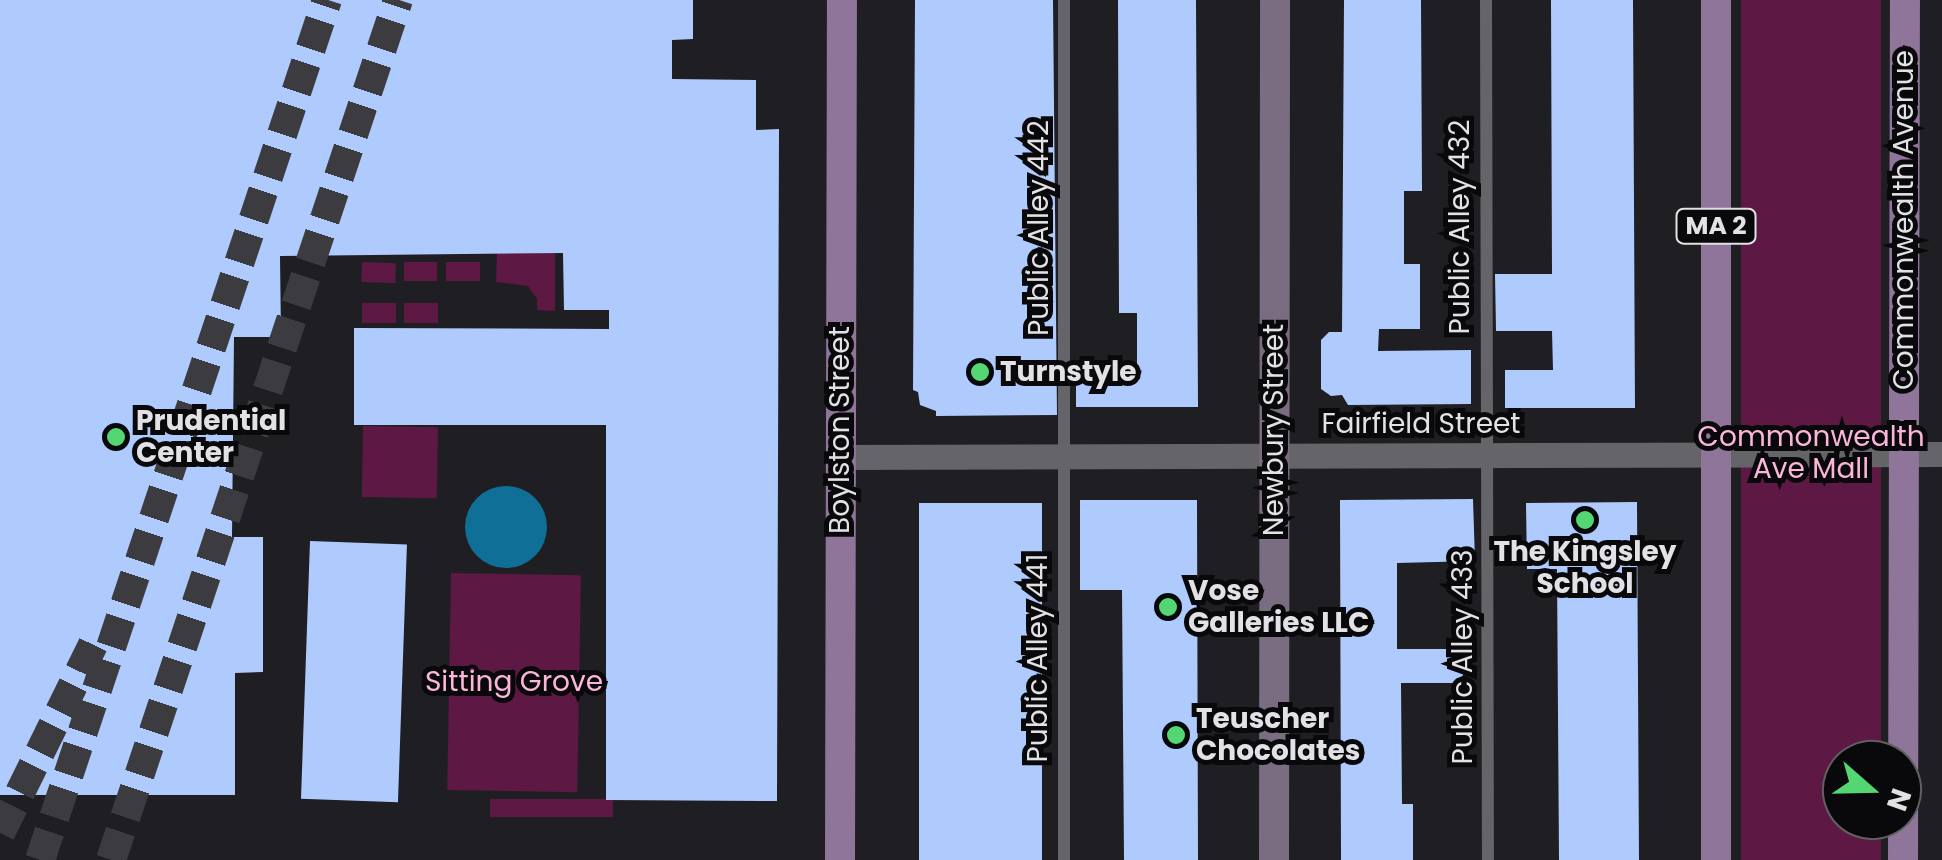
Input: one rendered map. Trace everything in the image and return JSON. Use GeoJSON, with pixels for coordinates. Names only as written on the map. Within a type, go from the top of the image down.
{"type":"FeatureCollection","features":[{"type":"Feature","properties":{"kind":"main road","name":"Boylston Street"},"geometry":{"type":"LineString","coordinates":[[840,860],[842,0]]}},
{"type":"Feature","properties":{"kind":"main road","name":"Newbury Street"},"geometry":{"type":"LineString","coordinates":[[1274,860],[1275,0]]}},
{"type":"Feature","properties":{"kind":"main road","name":"MA 2"},"geometry":{"type":"LineString","coordinates":[[1716,0],[1716,860]]}},
{"type":"Feature","properties":{"kind":"main road","name":"Commonwealth Avenue"},"geometry":{"type":"LineString","coordinates":[[1904,860],[1905,0]]}},
{"type":"Feature","properties":{"kind":"street","name":"Fairfield Street"},"geometry":{"type":"LineString","coordinates":[[840,456],[1942,454]]}},
{"type":"Feature","properties":{"kind":"lane","name":"Public Alley 442"},"geometry":{"type":"LineString","coordinates":[[1064,0],[1064,457]]}},
{"type":"Feature","properties":{"kind":"lane","name":"Public Alley 432"},"geometry":{"type":"LineString","coordinates":[[1486,0],[1486,454]]}},
{"type":"Feature","properties":{"kind":"lane","name":"Public Alley 433"},"geometry":{"type":"LineString","coordinates":[[1486,454],[1488,860]]}},
{"type":"Feature","properties":{"kind":"lane","name":"Public Alley 441"},"geometry":{"type":"LineString","coordinates":[[1064,457],[1064,860]]}},
{"type":"Feature","properties":{"kind":"green space","name":"Commonwealth Ave Mall"},"geometry":{"type":"Polygon","coordinates":[[[1741,0],[1881,0],[1881,740],[1822,740],[1822,840],[1881,840],[1881,860],[1741,860],[1741,0]]]}},
{"type":"Feature","properties":{"kind":"green space"},"geometry":{"type":"Polygon","coordinates":[[[497,253],[555,253],[555,311],[537,310],[537,299],[528,286],[496,282],[497,253]]]}},
{"type":"Feature","properties":{"kind":"green space"},"geometry":{"type":"Polygon","coordinates":[[[362,262],[396,263],[395,283],[361,282],[362,262]]]}},
{"type":"Feature","properties":{"kind":"green space"},"geometry":{"type":"Polygon","coordinates":[[[404,262],[437,262],[437,281],[404,281],[404,262]]]}},
{"type":"Feature","properties":{"kind":"green space"},"geometry":{"type":"Polygon","coordinates":[[[446,262],[480,262],[480,281],[446,281],[446,262]]]}},
{"type":"Feature","properties":{"kind":"green space"},"geometry":{"type":"Polygon","coordinates":[[[362,303],[396,303],[396,323],[362,323],[362,303]]]}},
{"type":"Feature","properties":{"kind":"green space"},"geometry":{"type":"Polygon","coordinates":[[[404,303],[438,303],[438,323],[404,323],[404,303]]]}},
{"type":"Feature","properties":{"kind":"green space"},"geometry":{"type":"Polygon","coordinates":[[[363,426],[438,427],[437,498],[362,497],[363,426]]]}},
{"type":"Feature","properties":{"kind":"green space","name":"Sitting Grove"},"geometry":{"type":"Polygon","coordinates":[[[451,573],[581,575],[577,792],[447,790],[451,573]]]}},
{"type":"Feature","properties":{"kind":"green space"},"geometry":{"type":"Polygon","coordinates":[[[490,799],[613,799],[613,817],[490,817],[490,799]]]}},
{"type":"Feature","properties":{"kind":"water"},"geometry":{"type":"Polygon","coordinates":[[[506,486],[522,489],[535,498],[544,511],[544,543],[535,556],[522,565],[506,568],[490,565],[477,556],[468,543],[465,527],[468,511],[477,498],[490,489],[506,486]]]}},
{"type":"Feature","properties":{"kind":"building","name":"Prudential Center"},"geometry":{"type":"Polygon","coordinates":[[[0,0],[693,0],[693,39],[672,40],[672,79],[756,80],[756,130],[779,129],[777,801],[606,800],[606,425],[354,425],[354,328],[609,329],[609,310],[564,310],[563,253],[280,256],[281,337],[234,337],[232,537],[263,537],[263,672],[235,673],[235,795],[0,795],[0,0]]]}},
{"type":"Feature","properties":{"kind":"building"},"geometry":{"type":"Polygon","coordinates":[[[915,0],[1053,0],[1057,415],[936,416],[936,411],[920,405],[918,392],[913,390],[915,0]]]}},
{"type":"Feature","properties":{"kind":"building"},"geometry":{"type":"Polygon","coordinates":[[[1118,0],[1196,0],[1198,407],[1076,407],[1076,372],[1137,372],[1137,313],[1119,313],[1118,0]]]}},
{"type":"Feature","properties":{"kind":"building"},"geometry":{"type":"Polygon","coordinates":[[[1344,0],[1421,0],[1422,191],[1404,191],[1404,264],[1420,264],[1420,329],[1379,329],[1378,351],[1471,350],[1471,404],[1348,405],[1342,395],[1331,396],[1321,389],[1321,340],[1329,332],[1342,332],[1344,0]]]}},
{"type":"Feature","properties":{"kind":"building"},"geometry":{"type":"Polygon","coordinates":[[[1551,0],[1633,0],[1635,408],[1505,408],[1505,370],[1553,370],[1552,331],[1496,331],[1495,274],[1552,274],[1551,0]]]}},
{"type":"Feature","properties":{"kind":"building"},"geometry":{"type":"Polygon","coordinates":[[[1473,499],[1475,561],[1397,563],[1397,649],[1463,649],[1463,683],[1401,683],[1402,804],[1413,804],[1413,860],[1341,860],[1340,500],[1473,499]]]}},
{"type":"Feature","properties":{"kind":"building"},"geometry":{"type":"Polygon","coordinates":[[[1080,500],[1197,500],[1198,860],[1124,860],[1122,590],[1080,590],[1080,500]]]}},
{"type":"Feature","properties":{"kind":"building"},"geometry":{"type":"Polygon","coordinates":[[[1637,502],[1639,860],[1559,860],[1557,569],[1527,569],[1526,503],[1637,502]]]}},
{"type":"Feature","properties":{"kind":"building"},"geometry":{"type":"Polygon","coordinates":[[[919,503],[1042,503],[1042,860],[919,860],[919,503]]]}},
{"type":"Feature","properties":{"kind":"building"},"geometry":{"type":"Polygon","coordinates":[[[310,541],[407,544],[398,802],[301,799],[310,541]]]}},
{"type":"Feature","properties":{"kind":"tunnel"},"geometry":{"type":"LineString","coordinates":[[40,860],[327,0]]}},
{"type":"Feature","properties":{"kind":"tunnel"},"geometry":{"type":"LineString","coordinates":[[111,860],[398,0]]}},
{"type":"Feature","properties":{"kind":"tunnel"},"geometry":{"type":"LineString","coordinates":[[0,833],[97,637]]}},
{"type":"Feature","properties":{"kind":"place","name":"Turnstyle"},"geometry":{"type":"Point","coordinates":[980,372]}},
{"type":"Feature","properties":{"kind":"place","name":"Prudential Center"},"geometry":{"type":"Point","coordinates":[116,437]}},
{"type":"Feature","properties":{"kind":"place","name":"The Kingsley School"},"geometry":{"type":"Point","coordinates":[1585,520]}},
{"type":"Feature","properties":{"kind":"place","name":"Vose Galleries LLC"},"geometry":{"type":"Point","coordinates":[1168,607]}},
{"type":"Feature","properties":{"kind":"place","name":"Teuscher Chocolates"},"geometry":{"type":"Point","coordinates":[1176,735]}}]}
